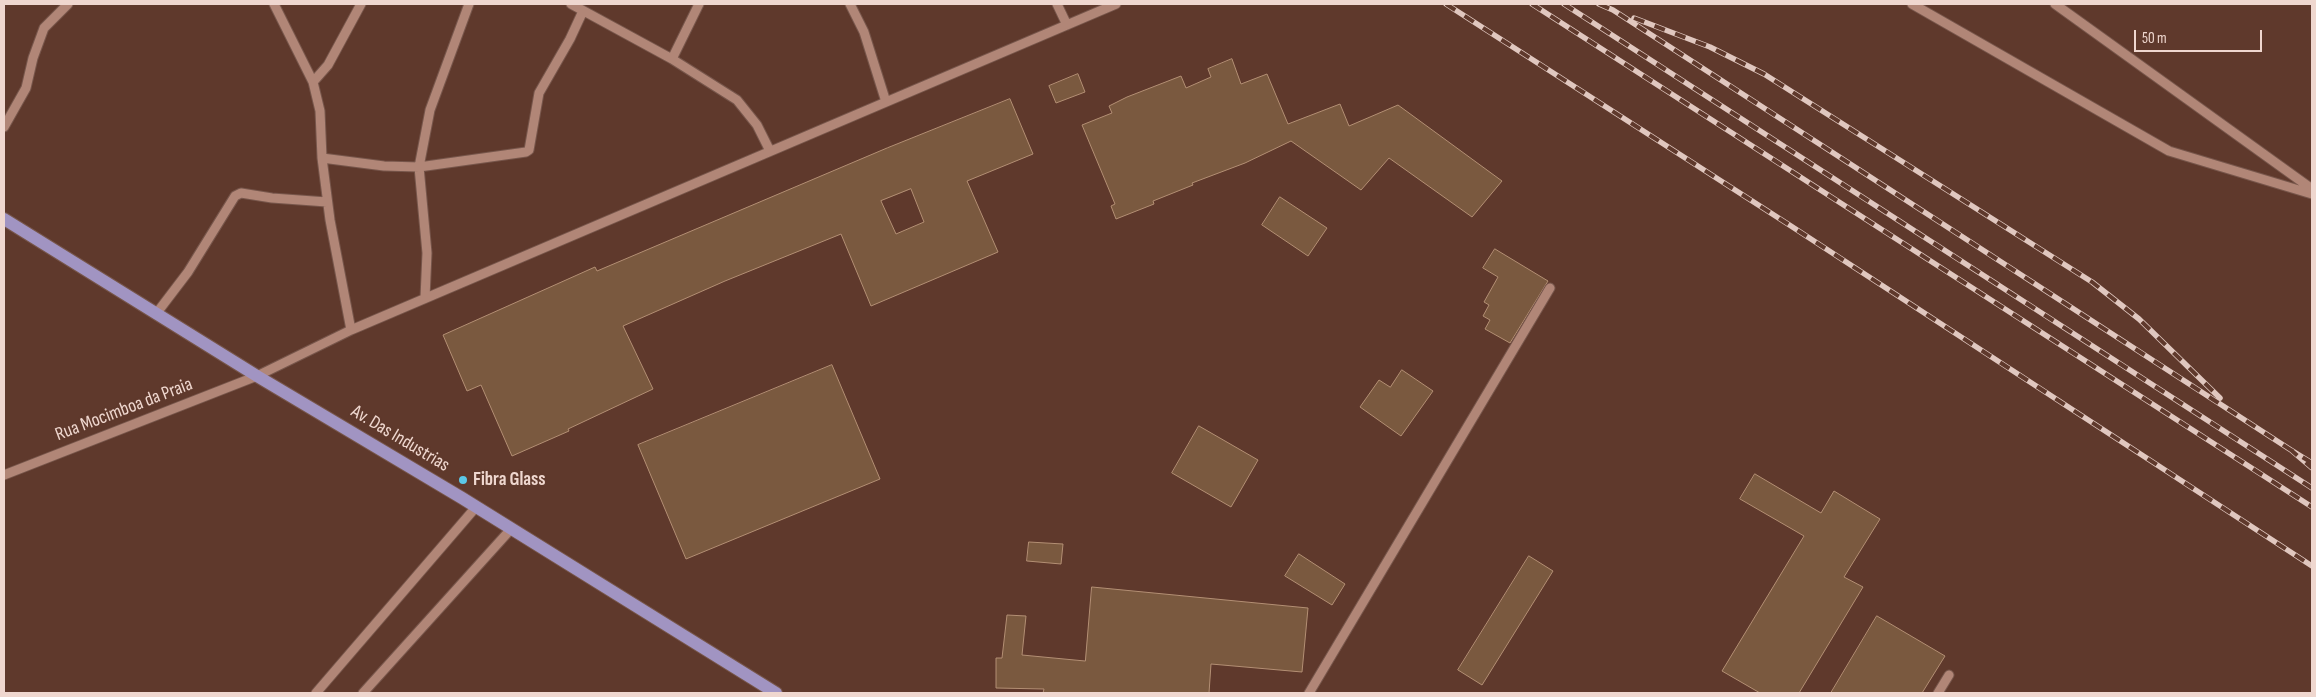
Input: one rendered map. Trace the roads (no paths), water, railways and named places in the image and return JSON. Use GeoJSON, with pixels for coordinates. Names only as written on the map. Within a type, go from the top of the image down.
{"type":"FeatureCollection","features":[{"type":"Feature","properties":{"kind":"main road","name":"Av. Das Industrias"},"geometry":{"type":"LineString","coordinates":[[4,219],[257,376],[476,507],[776,693]]}},
{"type":"Feature","properties":{"kind":"street"},"geometry":{"type":"LineString","coordinates":[[4,127],[26,88],[33,58],[44,28],[68,4]]}},
{"type":"Feature","properties":{"kind":"street"},"geometry":{"type":"LineString","coordinates":[[274,4],[314,82],[320,110],[322,158],[328,202],[351,330]]}},
{"type":"Feature","properties":{"kind":"street"},"geometry":{"type":"LineString","coordinates":[[314,82],[328,65],[361,4]]}},
{"type":"Feature","properties":{"kind":"street"},"geometry":{"type":"LineString","coordinates":[[425,298],[427,253],[419,167],[430,110],[469,4]]}},
{"type":"Feature","properties":{"kind":"street"},"geometry":{"type":"LineString","coordinates":[[571,4],[672,59],[737,100],[757,125],[770,151]]}},
{"type":"Feature","properties":{"kind":"street"},"geometry":{"type":"LineString","coordinates":[[672,59],[699,4]]}},
{"type":"Feature","properties":{"kind":"street"},"geometry":{"type":"LineString","coordinates":[[850,4],[864,32],[886,102]]}},
{"type":"Feature","properties":{"kind":"street"},"geometry":{"type":"LineString","coordinates":[[1058,4],[1067,25]]}},
{"type":"Feature","properties":{"kind":"street","name":"Rua Mocimboa da Praia"},"geometry":{"type":"LineString","coordinates":[[4,475],[257,376],[351,330],[1116,4]]}},
{"type":"Feature","properties":{"kind":"street"},"geometry":{"type":"LineString","coordinates":[[1912,4],[2169,150],[2312,194]]}},
{"type":"Feature","properties":{"kind":"street"},"geometry":{"type":"LineString","coordinates":[[2055,4],[2312,189]]}},
{"type":"Feature","properties":{"kind":"street"},"geometry":{"type":"LineString","coordinates":[[322,158],[384,166],[419,167],[496,158],[523,153],[529,150],[539,93],[570,39],[583,11]]}},
{"type":"Feature","properties":{"kind":"street"},"geometry":{"type":"LineString","coordinates":[[156,314],[188,272],[235,196],[241,193],[272,198],[328,202]]}},
{"type":"Feature","properties":{"kind":"street"},"geometry":{"type":"LineString","coordinates":[[1309,693],[1550,288]]}},
{"type":"Feature","properties":{"kind":"street"},"geometry":{"type":"LineString","coordinates":[[316,693],[476,507]]}},
{"type":"Feature","properties":{"kind":"street"},"geometry":{"type":"LineString","coordinates":[[363,693],[510,528]]}},
{"type":"Feature","properties":{"kind":"street"},"geometry":{"type":"LineString","coordinates":[[1938,693],[1948,675]]}},
{"type":"Feature","properties":{"kind":"railway"},"geometry":{"type":"LineString","coordinates":[[1446,4],[1791,226],[2312,566]]}},
{"type":"Feature","properties":{"kind":"railway"},"geometry":{"type":"LineString","coordinates":[[1532,4],[2312,507]]}},
{"type":"Feature","properties":{"kind":"railway"},"geometry":{"type":"LineString","coordinates":[[1564,4],[2312,488]]}},
{"type":"Feature","properties":{"kind":"railway"},"geometry":{"type":"LineString","coordinates":[[1599,4],[1613,10],[2294,452]]}},
{"type":"Feature","properties":{"kind":"railway"},"geometry":{"type":"LineString","coordinates":[[1634,18],[1710,47],[1764,74],[2092,282],[2139,319],[2220,398]]}},
{"type":"Feature","properties":{"kind":"railway"},"geometry":{"type":"LineString","coordinates":[[2312,463],[2291,450],[2312,468]]}},
{"type":"Feature","properties":{"kind":"place","name":"Fibra Glass"},"geometry":{"type":"Point","coordinates":[463,480]}}]}
